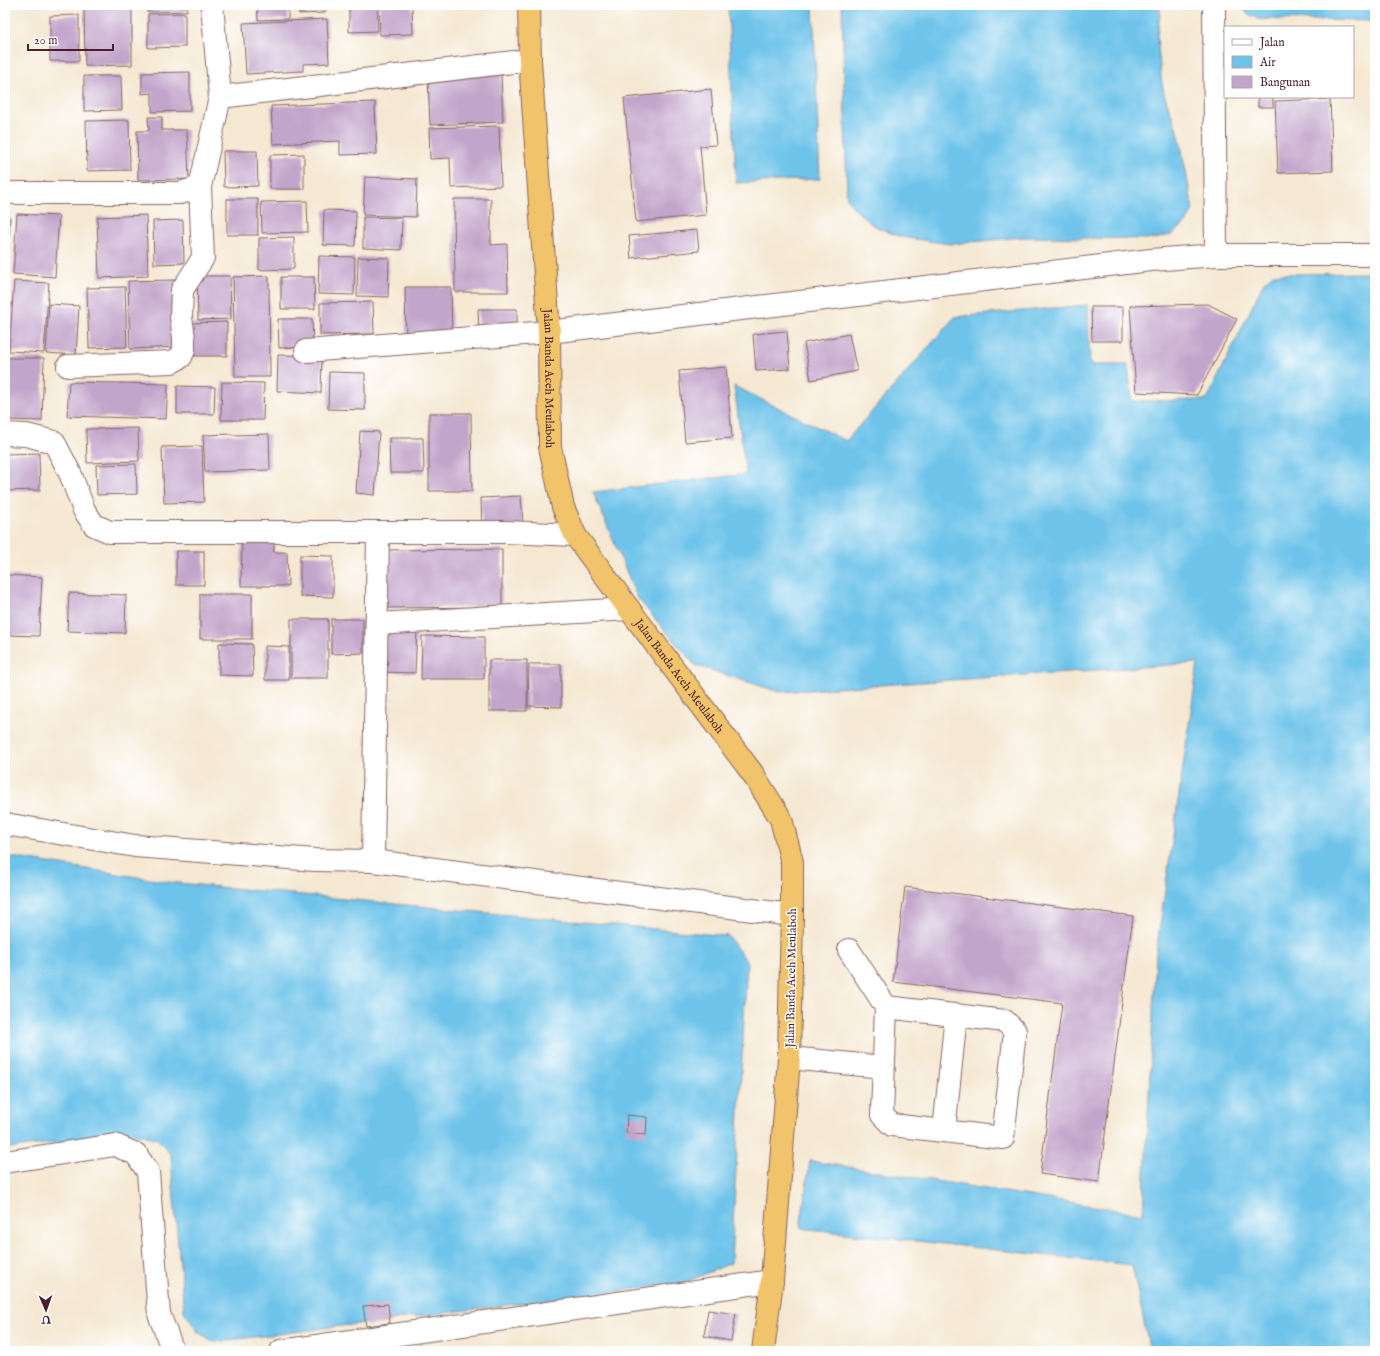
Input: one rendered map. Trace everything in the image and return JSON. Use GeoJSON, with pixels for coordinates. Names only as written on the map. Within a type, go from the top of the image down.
{"type":"FeatureCollection","features":[{"type":"Feature","properties":{"kind":"highway","name":"Jalan Banda Aceh Meulaboh"},"geometry":{"type":"LineString","coordinates":[[529,5],[530,60],[549,332],[550,447],[563,507],[575,535],[628,609],[753,774],[781,819],[792,862],[789,1058],[772,1281],[763,1351]]}},
{"type":"Feature","properties":{"kind":"street"},"geometry":{"type":"LineString","coordinates":[[68,366],[172,362],[181,358],[184,350],[181,316],[182,290],[203,258],[200,187],[220,97],[212,5]]}},
{"type":"Feature","properties":{"kind":"street"},"geometry":{"type":"LineString","coordinates":[[1214,5],[1216,255]]}},
{"type":"Feature","properties":{"kind":"street"},"geometry":{"type":"LineString","coordinates":[[220,97],[530,60]]}},
{"type":"Feature","properties":{"kind":"street"},"geometry":{"type":"LineString","coordinates":[[5,193],[180,193],[200,187]]}},
{"type":"Feature","properties":{"kind":"street"},"geometry":{"type":"LineString","coordinates":[[306,351],[549,332],[1151,260],[1216,255],[1375,255]]}},
{"type":"Feature","properties":{"kind":"street"},"geometry":{"type":"LineString","coordinates":[[5,434],[26,435],[54,442],[70,473],[84,510],[94,525],[110,532],[506,532],[575,535]]}},
{"type":"Feature","properties":{"kind":"street"},"geometry":{"type":"LineString","coordinates":[[373,861],[378,532]]}},
{"type":"Feature","properties":{"kind":"street"},"geometry":{"type":"LineString","coordinates":[[377,624],[628,609]]}},
{"type":"Feature","properties":{"kind":"street"},"geometry":{"type":"LineString","coordinates":[[5,824],[135,846],[315,860],[373,861],[792,915]]}},
{"type":"Feature","properties":{"kind":"street"},"geometry":{"type":"LineString","coordinates":[[849,950],[886,1006],[882,1115],[892,1125],[1003,1138],[1015,1031],[1005,1021],[886,1006]]}},
{"type":"Feature","properties":{"kind":"street"},"geometry":{"type":"LineString","coordinates":[[944,1131],[956,1015]]}},
{"type":"Feature","properties":{"kind":"street"},"geometry":{"type":"LineString","coordinates":[[789,1058],[883,1067]]}},
{"type":"Feature","properties":{"kind":"street"},"geometry":{"type":"LineString","coordinates":[[5,1162],[115,1145],[136,1154],[148,1172],[158,1314],[173,1351]]}},
{"type":"Feature","properties":{"kind":"street"},"geometry":{"type":"LineString","coordinates":[[280,1351],[772,1281]]}},
{"type":"Feature","properties":{"kind":"water"},"geometry":{"type":"Polygon","coordinates":[[[728,5],[813,5],[820,179],[736,183],[728,5]]]}},
{"type":"Feature","properties":{"kind":"water"},"geometry":{"type":"Polygon","coordinates":[[[842,5],[1160,5],[1157,37],[1161,77],[1164,94],[1179,135],[1193,209],[1186,223],[1173,234],[1155,239],[1024,237],[950,244],[901,237],[870,223],[847,199],[842,5]]]}},
{"type":"Feature","properties":{"kind":"water"},"geometry":{"type":"Polygon","coordinates":[[[1241,5],[1375,5],[1375,21],[1258,19],[1247,13],[1241,5]]]}},
{"type":"Feature","properties":{"kind":"water"},"geometry":{"type":"Polygon","coordinates":[[[1375,273],[1375,1351],[1150,1351],[1132,1265],[800,1228],[810,1161],[1143,1214],[1156,953],[1198,663],[779,692],[695,665],[638,599],[593,492],[746,474],[734,386],[846,441],[955,317],[1088,305],[1090,365],[1128,365],[1132,401],[1207,400],[1264,282],[1273,274],[1375,273]]]}},
{"type":"Feature","properties":{"kind":"water"},"geometry":{"type":"Polygon","coordinates":[[[5,856],[168,882],[728,936],[747,962],[731,1263],[683,1283],[214,1342],[198,1332],[184,1311],[171,1155],[157,1138],[132,1133],[5,1149],[5,856]]]}},
{"type":"Feature","properties":{"kind":"building"},"geometry":{"type":"Polygon","coordinates":[[[95,5],[119,5],[119,7],[132,7],[132,65],[85,66],[84,8],[95,7],[95,5]]]}},
{"type":"Feature","properties":{"kind":"building"},"geometry":{"type":"Polygon","coordinates":[[[147,5],[186,5],[187,11],[147,12],[147,5]]]}},
{"type":"Feature","properties":{"kind":"building"},"geometry":{"type":"Polygon","coordinates":[[[257,5],[288,5],[288,19],[258,20],[257,5]]]}},
{"type":"Feature","properties":{"kind":"building"},"geometry":{"type":"Polygon","coordinates":[[[299,5],[325,5],[325,13],[299,14],[299,5]]]}},
{"type":"Feature","properties":{"kind":"building"},"geometry":{"type":"Polygon","coordinates":[[[349,5],[377,5],[378,31],[349,32],[349,5]]]}},
{"type":"Feature","properties":{"kind":"building"},"geometry":{"type":"Polygon","coordinates":[[[379,5],[412,5],[413,34],[380,35],[379,5]]]}},
{"type":"Feature","properties":{"kind":"building"},"geometry":{"type":"Polygon","coordinates":[[[185,13],[185,47],[148,48],[148,14],[185,13]]]}},
{"type":"Feature","properties":{"kind":"building"},"geometry":{"type":"Polygon","coordinates":[[[79,15],[79,61],[50,61],[50,16],[79,15]]]}},
{"type":"Feature","properties":{"kind":"building"},"geometry":{"type":"Polygon","coordinates":[[[327,19],[329,63],[303,64],[303,71],[246,74],[243,23],[327,19]]]}},
{"type":"Feature","properties":{"kind":"building"},"geometry":{"type":"Polygon","coordinates":[[[190,72],[190,111],[152,112],[152,93],[142,94],[142,73],[190,72]]]}},
{"type":"Feature","properties":{"kind":"building"},"geometry":{"type":"Polygon","coordinates":[[[501,74],[503,122],[430,125],[428,78],[501,74]]]}},
{"type":"Feature","properties":{"kind":"building"},"geometry":{"type":"Polygon","coordinates":[[[84,76],[121,76],[122,110],[84,111],[84,76]]]}},
{"type":"Feature","properties":{"kind":"building"},"geometry":{"type":"Polygon","coordinates":[[[711,89],[716,145],[700,146],[706,215],[636,222],[624,98],[711,89]]]}},
{"type":"Feature","properties":{"kind":"building"},"geometry":{"type":"Polygon","coordinates":[[[1258,98],[1273,98],[1273,107],[1258,107],[1258,98]]]}},
{"type":"Feature","properties":{"kind":"building"},"geometry":{"type":"Polygon","coordinates":[[[1330,99],[1333,171],[1278,173],[1275,101],[1330,99]]]}},
{"type":"Feature","properties":{"kind":"building"},"geometry":{"type":"Polygon","coordinates":[[[375,102],[377,154],[340,155],[340,141],[273,144],[271,106],[375,102]]]}},
{"type":"Feature","properties":{"kind":"building"},"geometry":{"type":"Polygon","coordinates":[[[148,117],[162,117],[162,130],[187,130],[189,179],[138,180],[137,131],[149,131],[148,117]]]}},
{"type":"Feature","properties":{"kind":"building"},"geometry":{"type":"Polygon","coordinates":[[[129,120],[130,170],[87,171],[86,121],[129,120]]]}},
{"type":"Feature","properties":{"kind":"building"},"geometry":{"type":"Polygon","coordinates":[[[499,126],[501,186],[451,188],[450,158],[430,159],[429,128],[499,126]]]}},
{"type":"Feature","properties":{"kind":"building"},"geometry":{"type":"Polygon","coordinates":[[[223,151],[257,151],[258,186],[224,187],[223,151]]]}},
{"type":"Feature","properties":{"kind":"building"},"geometry":{"type":"Polygon","coordinates":[[[304,154],[304,189],[270,189],[270,155],[304,154]]]}},
{"type":"Feature","properties":{"kind":"building"},"geometry":{"type":"Polygon","coordinates":[[[365,177],[417,179],[416,217],[363,215],[365,177]]]}},
{"type":"Feature","properties":{"kind":"building"},"geometry":{"type":"Polygon","coordinates":[[[227,199],[258,199],[258,235],[227,235],[227,199]]]}},
{"type":"Feature","properties":{"kind":"building"},"geometry":{"type":"Polygon","coordinates":[[[454,199],[491,199],[491,245],[507,244],[508,292],[455,292],[454,199]]]}},
{"type":"Feature","properties":{"kind":"building"},"geometry":{"type":"Polygon","coordinates":[[[307,201],[308,232],[262,233],[261,202],[307,201]]]}},
{"type":"Feature","properties":{"kind":"building"},"geometry":{"type":"Polygon","coordinates":[[[324,210],[356,211],[355,246],[323,245],[324,210]]]}},
{"type":"Feature","properties":{"kind":"building"},"geometry":{"type":"Polygon","coordinates":[[[17,214],[59,216],[55,277],[13,274],[17,214]]]}},
{"type":"Feature","properties":{"kind":"building"},"geometry":{"type":"Polygon","coordinates":[[[146,215],[148,276],[99,278],[97,217],[146,215]]]}},
{"type":"Feature","properties":{"kind":"building"},"geometry":{"type":"Polygon","coordinates":[[[5,217],[10,217],[6,275],[5,275],[5,217]]]}},
{"type":"Feature","properties":{"kind":"building"},"geometry":{"type":"Polygon","coordinates":[[[363,217],[402,218],[401,250],[363,248],[363,217]]]}},
{"type":"Feature","properties":{"kind":"building"},"geometry":{"type":"Polygon","coordinates":[[[183,220],[184,263],[154,264],[153,221],[183,220]]]}},
{"type":"Feature","properties":{"kind":"building"},"geometry":{"type":"Polygon","coordinates":[[[697,230],[699,251],[631,258],[629,236],[697,230]]]}},
{"type":"Feature","properties":{"kind":"building"},"geometry":{"type":"Polygon","coordinates":[[[294,237],[294,269],[259,270],[259,238],[294,237]]]}},
{"type":"Feature","properties":{"kind":"building"},"geometry":{"type":"Polygon","coordinates":[[[319,256],[355,257],[354,295],[318,294],[319,256]]]}},
{"type":"Feature","properties":{"kind":"building"},"geometry":{"type":"Polygon","coordinates":[[[358,257],[389,258],[388,297],[357,296],[358,257]]]}},
{"type":"Feature","properties":{"kind":"building"},"geometry":{"type":"Polygon","coordinates":[[[197,276],[230,276],[231,319],[198,320],[197,276]]]}},
{"type":"Feature","properties":{"kind":"building"},"geometry":{"type":"Polygon","coordinates":[[[269,276],[270,377],[235,377],[233,277],[269,276]]]}},
{"type":"Feature","properties":{"kind":"building"},"geometry":{"type":"Polygon","coordinates":[[[281,277],[314,277],[315,309],[281,309],[281,277]]]}},
{"type":"Feature","properties":{"kind":"building"},"geometry":{"type":"Polygon","coordinates":[[[176,280],[178,347],[130,349],[128,281],[176,280]]]}},
{"type":"Feature","properties":{"kind":"building"},"geometry":{"type":"Polygon","coordinates":[[[5,281],[7,281],[8,314],[5,314],[5,281]]]}},
{"type":"Feature","properties":{"kind":"building"},"geometry":{"type":"Polygon","coordinates":[[[14,281],[49,283],[44,353],[9,351],[14,281]]]}},
{"type":"Feature","properties":{"kind":"building"},"geometry":{"type":"Polygon","coordinates":[[[125,287],[127,347],[89,348],[87,288],[125,287]]]}},
{"type":"Feature","properties":{"kind":"building"},"geometry":{"type":"Polygon","coordinates":[[[405,287],[451,287],[452,339],[406,339],[405,287]]]}},
{"type":"Feature","properties":{"kind":"building"},"geometry":{"type":"Polygon","coordinates":[[[373,302],[374,334],[320,335],[320,303],[373,302]]]}},
{"type":"Feature","properties":{"kind":"building"},"geometry":{"type":"Polygon","coordinates":[[[49,304],[79,306],[76,355],[46,353],[49,304]]]}},
{"type":"Feature","properties":{"kind":"building"},"geometry":{"type":"Polygon","coordinates":[[[1208,304],[1237,319],[1197,395],[1136,392],[1130,306],[1208,304]]]}},
{"type":"Feature","properties":{"kind":"building"},"geometry":{"type":"Polygon","coordinates":[[[1091,307],[1123,307],[1123,341],[1092,341],[1091,307]]]}},
{"type":"Feature","properties":{"kind":"building"},"geometry":{"type":"Polygon","coordinates":[[[478,309],[517,309],[517,334],[479,334],[478,309]]]}},
{"type":"Feature","properties":{"kind":"building"},"geometry":{"type":"Polygon","coordinates":[[[278,319],[312,319],[313,347],[279,348],[278,319]]]}},
{"type":"Feature","properties":{"kind":"building"},"geometry":{"type":"Polygon","coordinates":[[[227,322],[227,356],[192,356],[192,323],[227,322]]]}},
{"type":"Feature","properties":{"kind":"building"},"geometry":{"type":"Polygon","coordinates":[[[787,331],[790,369],[756,371],[753,334],[787,331]]]}},
{"type":"Feature","properties":{"kind":"building"},"geometry":{"type":"Polygon","coordinates":[[[849,334],[857,371],[811,380],[804,343],[849,334]]]}},
{"type":"Feature","properties":{"kind":"building"},"geometry":{"type":"Polygon","coordinates":[[[278,355],[322,356],[321,393],[277,391],[278,355]]]}},
{"type":"Feature","properties":{"kind":"building"},"geometry":{"type":"Polygon","coordinates":[[[5,358],[44,358],[42,421],[5,420],[5,358]]]}},
{"type":"Feature","properties":{"kind":"building"},"geometry":{"type":"Polygon","coordinates":[[[726,367],[732,438],[685,442],[679,371],[726,367]]]}},
{"type":"Feature","properties":{"kind":"building"},"geometry":{"type":"Polygon","coordinates":[[[329,372],[365,373],[365,410],[328,409],[329,372]]]}},
{"type":"Feature","properties":{"kind":"building"},"geometry":{"type":"Polygon","coordinates":[[[69,382],[168,384],[166,419],[67,416],[69,382]]]}},
{"type":"Feature","properties":{"kind":"building"},"geometry":{"type":"Polygon","coordinates":[[[222,382],[264,383],[263,420],[221,420],[222,382]]]}},
{"type":"Feature","properties":{"kind":"building"},"geometry":{"type":"Polygon","coordinates":[[[177,386],[215,387],[214,414],[177,414],[177,386]]]}},
{"type":"Feature","properties":{"kind":"building"},"geometry":{"type":"Polygon","coordinates":[[[429,413],[471,413],[472,491],[429,491],[429,413]]]}},
{"type":"Feature","properties":{"kind":"building"},"geometry":{"type":"Polygon","coordinates":[[[138,428],[139,461],[87,463],[86,429],[138,428]]]}},
{"type":"Feature","properties":{"kind":"building"},"geometry":{"type":"Polygon","coordinates":[[[360,431],[379,432],[375,495],[356,493],[360,431]]]}},
{"type":"Feature","properties":{"kind":"building"},"geometry":{"type":"Polygon","coordinates":[[[269,434],[270,470],[205,472],[203,435],[269,434]]]}},
{"type":"Feature","properties":{"kind":"building"},"geometry":{"type":"Polygon","coordinates":[[[389,438],[423,438],[424,473],[390,473],[389,438]]]}},
{"type":"Feature","properties":{"kind":"building"},"geometry":{"type":"Polygon","coordinates":[[[202,446],[204,502],[164,503],[162,447],[202,446]]]}},
{"type":"Feature","properties":{"kind":"building"},"geometry":{"type":"Polygon","coordinates":[[[39,453],[40,490],[5,491],[5,454],[39,453]]]}},
{"type":"Feature","properties":{"kind":"building"},"geometry":{"type":"Polygon","coordinates":[[[136,464],[137,494],[97,495],[96,465],[136,464]]]}},
{"type":"Feature","properties":{"kind":"building"},"geometry":{"type":"Polygon","coordinates":[[[521,496],[523,525],[482,527],[481,498],[521,496]]]}},
{"type":"Feature","properties":{"kind":"building"},"geometry":{"type":"Polygon","coordinates":[[[242,537],[274,538],[274,552],[287,552],[288,586],[241,586],[242,537]]]}},
{"type":"Feature","properties":{"kind":"building"},"geometry":{"type":"Polygon","coordinates":[[[502,549],[502,607],[384,608],[384,550],[502,549]]]}},
{"type":"Feature","properties":{"kind":"building"},"geometry":{"type":"Polygon","coordinates":[[[176,551],[204,551],[204,585],[176,585],[176,551]]]}},
{"type":"Feature","properties":{"kind":"building"},"geometry":{"type":"Polygon","coordinates":[[[300,555],[333,556],[333,597],[300,596],[300,555]]]}},
{"type":"Feature","properties":{"kind":"building"},"geometry":{"type":"Polygon","coordinates":[[[5,575],[42,577],[39,636],[5,635],[5,575]]]}},
{"type":"Feature","properties":{"kind":"building"},"geometry":{"type":"Polygon","coordinates":[[[69,593],[126,595],[125,633],[67,631],[69,593]]]}},
{"type":"Feature","properties":{"kind":"building"},"geometry":{"type":"Polygon","coordinates":[[[200,594],[252,594],[252,639],[200,639],[200,594]]]}},
{"type":"Feature","properties":{"kind":"building"},"geometry":{"type":"Polygon","coordinates":[[[291,619],[328,619],[328,678],[291,678],[291,619]]]}},
{"type":"Feature","properties":{"kind":"building"},"geometry":{"type":"Polygon","coordinates":[[[331,619],[363,619],[363,653],[331,654],[331,619]]]}},
{"type":"Feature","properties":{"kind":"building"},"geometry":{"type":"Polygon","coordinates":[[[382,627],[417,628],[415,673],[380,672],[382,627]]]}},
{"type":"Feature","properties":{"kind":"building"},"geometry":{"type":"Polygon","coordinates":[[[422,636],[484,637],[484,679],[421,679],[422,636]]]}},
{"type":"Feature","properties":{"kind":"building"},"geometry":{"type":"Polygon","coordinates":[[[219,643],[252,644],[253,676],[219,675],[219,643]]]}},
{"type":"Feature","properties":{"kind":"building"},"geometry":{"type":"Polygon","coordinates":[[[265,646],[289,647],[289,680],[265,680],[265,646]]]}},
{"type":"Feature","properties":{"kind":"building"},"geometry":{"type":"Polygon","coordinates":[[[489,660],[527,660],[527,711],[489,711],[489,660]]]}},
{"type":"Feature","properties":{"kind":"building"},"geometry":{"type":"Polygon","coordinates":[[[529,664],[561,664],[561,707],[528,706],[529,664]]]}},
{"type":"Feature","properties":{"kind":"building"},"geometry":{"type":"Polygon","coordinates":[[[905,887],[1133,916],[1099,1182],[1040,1174],[1062,1003],[893,982],[905,887]]]}},
{"type":"Feature","properties":{"kind":"building"},"geometry":{"type":"Polygon","coordinates":[[[627,1115],[647,1117],[646,1135],[626,1133],[627,1115]]]}},
{"type":"Feature","properties":{"kind":"building"},"geometry":{"type":"Polygon","coordinates":[[[388,1304],[390,1323],[366,1326],[363,1306],[388,1304]]]}},
{"type":"Feature","properties":{"kind":"building"},"geometry":{"type":"Polygon","coordinates":[[[708,1310],[736,1314],[731,1341],[704,1336],[708,1310]]]}}]}
